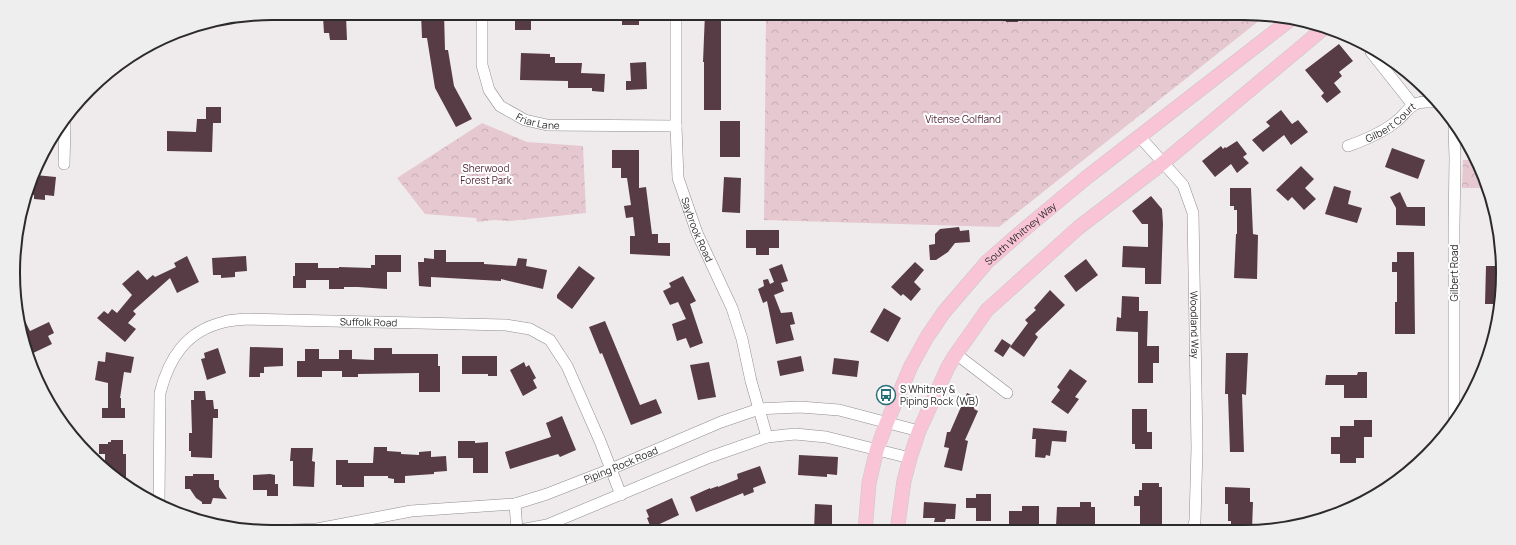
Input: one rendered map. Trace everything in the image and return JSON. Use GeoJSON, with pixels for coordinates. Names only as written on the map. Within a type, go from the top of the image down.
{"type":"FeatureCollection","features":[{"type":"Feature","properties":{"kind":"main road","name":"South Whitney Way"},"geometry":{"type":"LineString","coordinates":[[866,525],[869,483],[877,449],[911,366],[927,337],[944,312],[987,262],[1074,188],[1285,24]]}},
{"type":"Feature","properties":{"kind":"main road"},"geometry":{"type":"LineString","coordinates":[[898,525],[904,480],[919,431],[934,396],[956,354],[987,310],[1078,228],[1164,162],[1320,32]]}},
{"type":"Feature","properties":{"kind":"street","name":"Friar Lane"},"geometry":{"type":"LineString","coordinates":[[482,20],[482,65],[489,90],[500,106],[525,120],[547,125],[676,126]]}},
{"type":"Feature","properties":{"kind":"street","name":"Saybrook Road"},"geometry":{"type":"LineString","coordinates":[[676,20],[676,126],[678,178],[697,233],[732,308],[742,339],[767,437]]}},
{"type":"Feature","properties":{"kind":"street"},"geometry":{"type":"LineString","coordinates":[[1375,57],[1413,105]]}},
{"type":"Feature","properties":{"kind":"street","name":"Gilbert Court"},"geometry":{"type":"LineString","coordinates":[[1348,146],[1368,139],[1398,121],[1413,105],[1420,102],[1429,102]]}},
{"type":"Feature","properties":{"kind":"street"},"geometry":{"type":"LineString","coordinates":[[64,164],[65,129]]}},
{"type":"Feature","properties":{"kind":"street","name":"Gilbert Road"},"geometry":{"type":"LineString","coordinates":[[1454,134],[1454,411]]}},
{"type":"Feature","properties":{"kind":"street","name":"Woodland Way"},"geometry":{"type":"LineString","coordinates":[[1140,137],[1183,185],[1193,213],[1197,448],[1194,525]]}},
{"type":"Feature","properties":{"kind":"street","name":"Suffolk Road"},"geometry":{"type":"LineString","coordinates":[[159,498],[160,393],[170,363],[181,346],[200,331],[224,322],[245,319],[506,325],[530,329],[550,340],[567,366],[600,440],[621,495]]}},
{"type":"Feature","properties":{"kind":"street"},"geometry":{"type":"LineString","coordinates":[[956,354],[1008,393]]}},
{"type":"Feature","properties":{"kind":"street","name":"Piping Rock Road"},"geometry":{"type":"LineString","coordinates":[[338,525],[411,511],[515,504],[547,494],[611,469],[721,422],[759,409],[800,407],[839,410],[919,431]]}},
{"type":"Feature","properties":{"kind":"street"},"geometry":{"type":"LineString","coordinates":[[547,525],[731,449],[767,437],[795,434],[826,437],[910,458]]}},
{"type":"Feature","properties":{"kind":"street"},"geometry":{"type":"LineString","coordinates":[[515,504],[517,525]]}},
{"type":"Feature","properties":{"kind":"green space","name":"Vitense Golfland"},"geometry":{"type":"Polygon","coordinates":[[[766,20],[1259,21],[999,227],[764,220],[766,20]]]}},
{"type":"Feature","properties":{"kind":"green space","name":"Sherwood Forest Park"},"geometry":{"type":"Polygon","coordinates":[[[482,123],[527,142],[583,146],[586,213],[510,221],[494,220],[477,222],[476,218],[425,214],[397,178],[482,123]]]}},
{"type":"Feature","properties":{"kind":"green space"},"geometry":{"type":"Polygon","coordinates":[[[1463,160],[1469,160],[1482,188],[1462,188],[1463,160]]]}},
{"type":"Feature","properties":{"kind":"building"},"geometry":{"type":"Polygon","coordinates":[[[323,20],[346,20],[347,40],[330,40],[329,33],[324,33],[323,20]]]}},
{"type":"Feature","properties":{"kind":"building"},"geometry":{"type":"Polygon","coordinates":[[[421,20],[444,20],[445,50],[448,50],[454,86],[472,119],[456,127],[435,88],[427,38],[422,38],[421,20]]]}},
{"type":"Feature","properties":{"kind":"building"},"geometry":{"type":"Polygon","coordinates":[[[515,20],[531,20],[531,30],[515,30],[515,20]]]}},
{"type":"Feature","properties":{"kind":"building"},"geometry":{"type":"Polygon","coordinates":[[[622,20],[639,20],[639,25],[622,25],[622,20]]]}},
{"type":"Feature","properties":{"kind":"building"},"geometry":{"type":"Polygon","coordinates":[[[705,20],[721,20],[721,110],[704,110],[703,62],[705,20]]]}},
{"type":"Feature","properties":{"kind":"building"},"geometry":{"type":"Polygon","coordinates":[[[1006,20],[1018,20],[1018,22],[1006,22],[1006,20]]]}},
{"type":"Feature","properties":{"kind":"building"},"geometry":{"type":"Polygon","coordinates":[[[1339,44],[1353,61],[1339,72],[1342,76],[1334,83],[1341,92],[1327,103],[1321,96],[1324,93],[1305,70],[1339,44]]]}},
{"type":"Feature","properties":{"kind":"building"},"geometry":{"type":"Polygon","coordinates":[[[521,53],[550,54],[550,57],[555,57],[555,63],[582,63],[581,73],[605,74],[604,92],[592,91],[592,88],[568,88],[568,81],[520,80],[521,53]]]}},
{"type":"Feature","properties":{"kind":"building"},"geometry":{"type":"Polygon","coordinates":[[[646,62],[647,89],[626,90],[626,81],[631,81],[630,63],[646,62]]]}},
{"type":"Feature","properties":{"kind":"building"},"geometry":{"type":"Polygon","coordinates":[[[206,107],[221,107],[221,123],[213,123],[212,152],[167,151],[167,131],[196,132],[197,119],[206,119],[206,107]]]}},
{"type":"Feature","properties":{"kind":"building"},"geometry":{"type":"Polygon","coordinates":[[[1281,110],[1292,124],[1298,120],[1308,132],[1291,145],[1284,135],[1263,152],[1252,140],[1270,126],[1266,122],[1281,110]]]}},
{"type":"Feature","properties":{"kind":"building"},"geometry":{"type":"Polygon","coordinates":[[[720,121],[740,121],[740,157],[720,157],[720,121]]]}},
{"type":"Feature","properties":{"kind":"building"},"geometry":{"type":"Polygon","coordinates":[[[1237,141],[1247,154],[1243,157],[1249,163],[1237,173],[1231,164],[1215,177],[1202,161],[1221,146],[1223,149],[1237,141]]]}},
{"type":"Feature","properties":{"kind":"building"},"geometry":{"type":"Polygon","coordinates":[[[1392,148],[1425,160],[1418,179],[1385,167],[1392,148]]]}},
{"type":"Feature","properties":{"kind":"building"},"geometry":{"type":"Polygon","coordinates":[[[612,150],[639,150],[639,188],[646,187],[652,234],[658,234],[658,243],[670,243],[670,256],[630,254],[630,236],[635,236],[633,217],[626,218],[624,206],[631,205],[627,178],[621,178],[621,168],[612,168],[612,150]]]}},
{"type":"Feature","properties":{"kind":"building"},"geometry":{"type":"Polygon","coordinates":[[[1301,166],[1314,179],[1305,188],[1316,199],[1304,210],[1292,197],[1288,201],[1276,190],[1301,166]]]}},
{"type":"Feature","properties":{"kind":"building"},"geometry":{"type":"Polygon","coordinates":[[[39,175],[56,177],[54,196],[45,195],[45,200],[34,199],[34,195],[32,195],[33,191],[39,175]]]}},
{"type":"Feature","properties":{"kind":"building"},"geometry":{"type":"Polygon","coordinates":[[[724,177],[741,178],[740,213],[722,212],[724,177]]]}},
{"type":"Feature","properties":{"kind":"building"},"geometry":{"type":"Polygon","coordinates":[[[1334,186],[1351,191],[1348,204],[1362,208],[1357,223],[1325,214],[1334,186]]]}},
{"type":"Feature","properties":{"kind":"building"},"geometry":{"type":"Polygon","coordinates":[[[1230,188],[1251,188],[1253,234],[1258,235],[1257,279],[1234,278],[1237,210],[1234,210],[1234,206],[1230,206],[1230,188]]]}},
{"type":"Feature","properties":{"kind":"building"},"geometry":{"type":"Polygon","coordinates":[[[1400,192],[1407,207],[1425,207],[1425,226],[1396,225],[1396,208],[1390,197],[1400,192]]]}},
{"type":"Feature","properties":{"kind":"building"},"geometry":{"type":"Polygon","coordinates":[[[1151,196],[1162,209],[1161,284],[1145,284],[1145,268],[1122,267],[1123,246],[1148,247],[1148,224],[1142,224],[1132,211],[1151,196]]]}},
{"type":"Feature","properties":{"kind":"building"},"geometry":{"type":"Polygon","coordinates":[[[959,227],[960,231],[969,230],[970,242],[955,243],[948,252],[936,260],[930,260],[929,245],[935,244],[935,234],[940,229],[959,227]]]}},
{"type":"Feature","properties":{"kind":"building"},"geometry":{"type":"Polygon","coordinates":[[[746,230],[779,230],[779,248],[769,248],[769,255],[756,255],[756,248],[746,248],[746,230]]]}},
{"type":"Feature","properties":{"kind":"building"},"geometry":{"type":"Polygon","coordinates":[[[434,250],[446,250],[446,262],[484,262],[484,264],[516,266],[518,258],[527,259],[526,266],[547,270],[543,289],[501,279],[501,281],[431,277],[431,287],[419,286],[418,262],[424,262],[424,258],[434,259],[434,250]]]}},
{"type":"Feature","properties":{"kind":"building"},"geometry":{"type":"Polygon","coordinates":[[[1397,252],[1414,252],[1415,334],[1395,334],[1397,272],[1392,272],[1392,262],[1397,262],[1397,252]]]}},
{"type":"Feature","properties":{"kind":"building"},"geometry":{"type":"Polygon","coordinates":[[[375,255],[401,255],[401,272],[387,272],[387,289],[344,287],[344,289],[329,289],[329,280],[306,280],[306,288],[293,288],[295,263],[318,263],[318,268],[371,268],[371,265],[375,265],[375,255]]]}},
{"type":"Feature","properties":{"kind":"building"},"geometry":{"type":"Polygon","coordinates":[[[187,256],[199,282],[177,293],[170,278],[133,311],[136,314],[128,323],[136,329],[125,342],[97,318],[104,311],[108,314],[112,309],[117,313],[132,295],[122,284],[138,270],[147,280],[153,275],[155,277],[176,267],[174,263],[187,256]]]}},
{"type":"Feature","properties":{"kind":"building"},"geometry":{"type":"Polygon","coordinates":[[[246,256],[247,271],[235,272],[235,277],[221,278],[221,275],[213,275],[212,258],[246,256]]]}},
{"type":"Feature","properties":{"kind":"building"},"geometry":{"type":"Polygon","coordinates":[[[1086,259],[1098,275],[1076,292],[1064,276],[1086,259]]]}},
{"type":"Feature","properties":{"kind":"building"},"geometry":{"type":"Polygon","coordinates":[[[915,262],[924,270],[914,282],[921,289],[911,301],[903,294],[901,296],[891,287],[915,262]]]}},
{"type":"Feature","properties":{"kind":"building"},"geometry":{"type":"Polygon","coordinates":[[[782,264],[788,281],[781,283],[784,291],[774,295],[781,313],[792,312],[795,324],[790,325],[794,340],[776,344],[767,301],[763,303],[758,289],[764,286],[763,280],[768,279],[770,284],[774,282],[769,269],[782,264]]]}},
{"type":"Feature","properties":{"kind":"building"},"geometry":{"type":"Polygon","coordinates":[[[579,266],[595,278],[572,309],[557,298],[557,295],[579,266]]]}},
{"type":"Feature","properties":{"kind":"building"},"geometry":{"type":"Polygon","coordinates":[[[1486,266],[1496,266],[1494,304],[1485,304],[1486,266]]]}},
{"type":"Feature","properties":{"kind":"building"},"geometry":{"type":"Polygon","coordinates":[[[683,276],[696,301],[690,304],[703,343],[690,348],[686,338],[677,341],[672,324],[686,319],[678,302],[670,305],[663,291],[671,287],[669,283],[683,276]]]}},
{"type":"Feature","properties":{"kind":"building"},"geometry":{"type":"Polygon","coordinates":[[[1050,290],[1065,305],[1035,334],[1038,337],[1024,357],[1010,347],[1028,323],[1025,320],[1036,310],[1034,308],[1050,290]]]}},
{"type":"Feature","properties":{"kind":"building"},"geometry":{"type":"Polygon","coordinates":[[[1122,296],[1139,297],[1139,311],[1148,311],[1147,346],[1159,346],[1159,363],[1153,363],[1153,383],[1138,383],[1138,332],[1116,331],[1117,317],[1121,318],[1122,296]]]}},
{"type":"Feature","properties":{"kind":"building"},"geometry":{"type":"Polygon","coordinates":[[[884,308],[901,318],[888,342],[870,332],[884,308]]]}},
{"type":"Feature","properties":{"kind":"building"},"geometry":{"type":"Polygon","coordinates":[[[25,320],[30,331],[49,322],[54,333],[48,336],[52,344],[33,353],[25,320]]]}},
{"type":"Feature","properties":{"kind":"building"},"geometry":{"type":"Polygon","coordinates":[[[605,321],[640,405],[656,399],[662,413],[631,425],[602,353],[600,354],[589,327],[605,321]]]}},
{"type":"Feature","properties":{"kind":"building"},"geometry":{"type":"Polygon","coordinates":[[[1002,339],[1011,345],[1003,357],[994,351],[1002,339]]]}},
{"type":"Feature","properties":{"kind":"building"},"geometry":{"type":"Polygon","coordinates":[[[250,347],[283,348],[283,366],[264,367],[264,373],[260,373],[260,377],[249,377],[250,347]]]}},
{"type":"Feature","properties":{"kind":"building"},"geometry":{"type":"Polygon","coordinates":[[[218,348],[226,373],[207,380],[201,359],[205,358],[204,353],[218,348]]]}},
{"type":"Feature","properties":{"kind":"building"},"geometry":{"type":"Polygon","coordinates":[[[374,348],[392,348],[392,354],[438,354],[438,366],[440,366],[440,392],[419,392],[419,373],[358,374],[358,377],[342,377],[342,371],[322,371],[322,377],[297,377],[297,361],[305,361],[305,349],[319,349],[319,359],[339,359],[339,350],[352,350],[352,359],[374,360],[374,348]]]}},
{"type":"Feature","properties":{"kind":"building"},"geometry":{"type":"Polygon","coordinates":[[[106,352],[134,357],[131,373],[124,372],[120,398],[121,408],[125,408],[125,418],[102,418],[102,408],[108,408],[108,383],[95,380],[98,361],[105,362],[106,352]]]}},
{"type":"Feature","properties":{"kind":"building"},"geometry":{"type":"Polygon","coordinates":[[[1226,353],[1248,353],[1246,395],[1242,394],[1244,452],[1230,452],[1228,394],[1225,394],[1226,353]]]}},
{"type":"Feature","properties":{"kind":"building"},"geometry":{"type":"Polygon","coordinates":[[[462,356],[497,356],[497,376],[488,376],[488,374],[462,374],[462,356]]]}},
{"type":"Feature","properties":{"kind":"building"},"geometry":{"type":"Polygon","coordinates":[[[801,356],[804,371],[780,376],[777,361],[801,356]]]}},
{"type":"Feature","properties":{"kind":"building"},"geometry":{"type":"Polygon","coordinates":[[[834,358],[859,361],[857,377],[832,374],[834,358]]]}},
{"type":"Feature","properties":{"kind":"building"},"geometry":{"type":"Polygon","coordinates":[[[524,362],[526,367],[529,365],[536,378],[533,380],[537,388],[523,396],[510,370],[524,362]]]}},
{"type":"Feature","properties":{"kind":"building"},"geometry":{"type":"Polygon","coordinates":[[[709,362],[716,397],[698,400],[690,365],[709,362]]]}},
{"type":"Feature","properties":{"kind":"building"},"geometry":{"type":"Polygon","coordinates":[[[1070,369],[1087,381],[1075,397],[1079,399],[1068,414],[1051,402],[1060,390],[1057,387],[1070,369]]]}},
{"type":"Feature","properties":{"kind":"building"},"geometry":{"type":"Polygon","coordinates":[[[1358,372],[1367,372],[1367,398],[1344,398],[1344,385],[1325,385],[1326,375],[1357,375],[1358,372]]]}},
{"type":"Feature","properties":{"kind":"building"},"geometry":{"type":"Polygon","coordinates":[[[194,391],[205,391],[206,400],[213,400],[214,409],[218,409],[218,418],[213,418],[212,458],[191,457],[191,451],[189,451],[189,433],[192,433],[191,400],[194,400],[194,391]]]}},
{"type":"Feature","properties":{"kind":"building"},"geometry":{"type":"Polygon","coordinates":[[[967,393],[979,399],[974,409],[978,411],[965,440],[968,441],[962,471],[944,467],[949,448],[944,447],[947,432],[950,432],[967,393]]]}},
{"type":"Feature","properties":{"kind":"building"},"geometry":{"type":"Polygon","coordinates":[[[1132,409],[1147,409],[1147,432],[1152,432],[1152,449],[1135,449],[1135,444],[1132,444],[1132,409]]]}},
{"type":"Feature","properties":{"kind":"building"},"geometry":{"type":"Polygon","coordinates":[[[562,416],[576,450],[560,457],[558,454],[510,469],[505,452],[551,437],[546,423],[562,416]]]}},
{"type":"Feature","properties":{"kind":"building"},"geometry":{"type":"Polygon","coordinates":[[[1354,420],[1372,420],[1372,437],[1364,437],[1364,458],[1356,458],[1356,463],[1340,463],[1340,454],[1331,454],[1331,437],[1340,437],[1340,426],[1354,426],[1354,420]]]}},
{"type":"Feature","properties":{"kind":"building"},"geometry":{"type":"Polygon","coordinates":[[[1033,428],[1067,431],[1066,442],[1052,441],[1050,456],[1046,455],[1045,458],[1035,457],[1036,439],[1032,439],[1033,428]]]}},
{"type":"Feature","properties":{"kind":"building"},"geometry":{"type":"Polygon","coordinates":[[[111,440],[123,440],[123,454],[126,454],[126,478],[105,461],[105,454],[99,454],[99,444],[108,444],[108,442],[111,442],[111,440]]]}},
{"type":"Feature","properties":{"kind":"building"},"geometry":{"type":"Polygon","coordinates":[[[458,441],[475,441],[475,443],[488,442],[488,473],[473,473],[473,458],[458,458],[458,441]]]}},
{"type":"Feature","properties":{"kind":"building"},"geometry":{"type":"Polygon","coordinates":[[[374,447],[387,447],[387,451],[401,452],[401,454],[419,455],[419,452],[431,451],[431,457],[446,456],[447,471],[434,472],[434,474],[405,476],[405,483],[394,483],[394,479],[388,478],[388,476],[364,476],[364,487],[342,487],[342,485],[336,485],[336,460],[348,460],[348,463],[373,463],[374,447]]]}},
{"type":"Feature","properties":{"kind":"building"},"geometry":{"type":"Polygon","coordinates":[[[291,448],[313,448],[312,461],[315,462],[314,487],[293,486],[293,461],[290,461],[291,448]]]}},
{"type":"Feature","properties":{"kind":"building"},"geometry":{"type":"Polygon","coordinates":[[[799,455],[838,457],[837,475],[827,474],[827,477],[798,475],[799,455]]]}},
{"type":"Feature","properties":{"kind":"building"},"geometry":{"type":"Polygon","coordinates":[[[760,466],[766,483],[753,488],[754,492],[744,496],[743,493],[696,512],[690,497],[710,488],[718,487],[738,479],[737,474],[760,466]]]}},
{"type":"Feature","properties":{"kind":"building"},"geometry":{"type":"Polygon","coordinates":[[[193,474],[214,474],[214,480],[219,480],[219,487],[227,499],[213,498],[211,504],[202,504],[202,502],[196,498],[190,489],[185,489],[185,476],[193,476],[193,474]]]}},
{"type":"Feature","properties":{"kind":"building"},"geometry":{"type":"Polygon","coordinates":[[[253,475],[275,475],[275,484],[278,484],[278,496],[267,496],[267,490],[253,490],[253,475]]]}},
{"type":"Feature","properties":{"kind":"building"},"geometry":{"type":"Polygon","coordinates":[[[1142,483],[1159,483],[1159,487],[1162,487],[1162,525],[1140,525],[1140,506],[1134,506],[1134,496],[1139,496],[1139,490],[1142,490],[1142,483]]]}},
{"type":"Feature","properties":{"kind":"building"},"geometry":{"type":"Polygon","coordinates":[[[1225,487],[1250,488],[1250,502],[1253,502],[1252,524],[1231,525],[1231,521],[1228,521],[1228,504],[1225,504],[1225,487]]]}},
{"type":"Feature","properties":{"kind":"building"},"geometry":{"type":"Polygon","coordinates":[[[976,494],[991,494],[991,521],[976,521],[976,508],[966,508],[966,498],[976,498],[976,494]]]}},
{"type":"Feature","properties":{"kind":"building"},"geometry":{"type":"Polygon","coordinates":[[[672,498],[679,515],[657,525],[650,525],[646,510],[672,498]]]}},
{"type":"Feature","properties":{"kind":"building"},"geometry":{"type":"Polygon","coordinates":[[[924,502],[956,504],[955,519],[946,519],[945,522],[934,522],[935,518],[923,518],[924,502]]]}},
{"type":"Feature","properties":{"kind":"building"},"geometry":{"type":"Polygon","coordinates":[[[1080,502],[1091,502],[1091,507],[1095,507],[1095,525],[1056,525],[1057,507],[1080,507],[1080,502]]]}},
{"type":"Feature","properties":{"kind":"building"},"geometry":{"type":"Polygon","coordinates":[[[815,504],[832,505],[832,525],[814,525],[815,504]]]}},
{"type":"Feature","properties":{"kind":"building"},"geometry":{"type":"Polygon","coordinates":[[[1022,506],[1039,506],[1039,524],[1009,524],[1009,511],[1022,511],[1022,506]]]}},
{"type":"Feature","properties":{"kind":"place","name":"S Whitney & Piping Rock (WB)"},"geometry":{"type":"Point","coordinates":[886,395]}}]}
